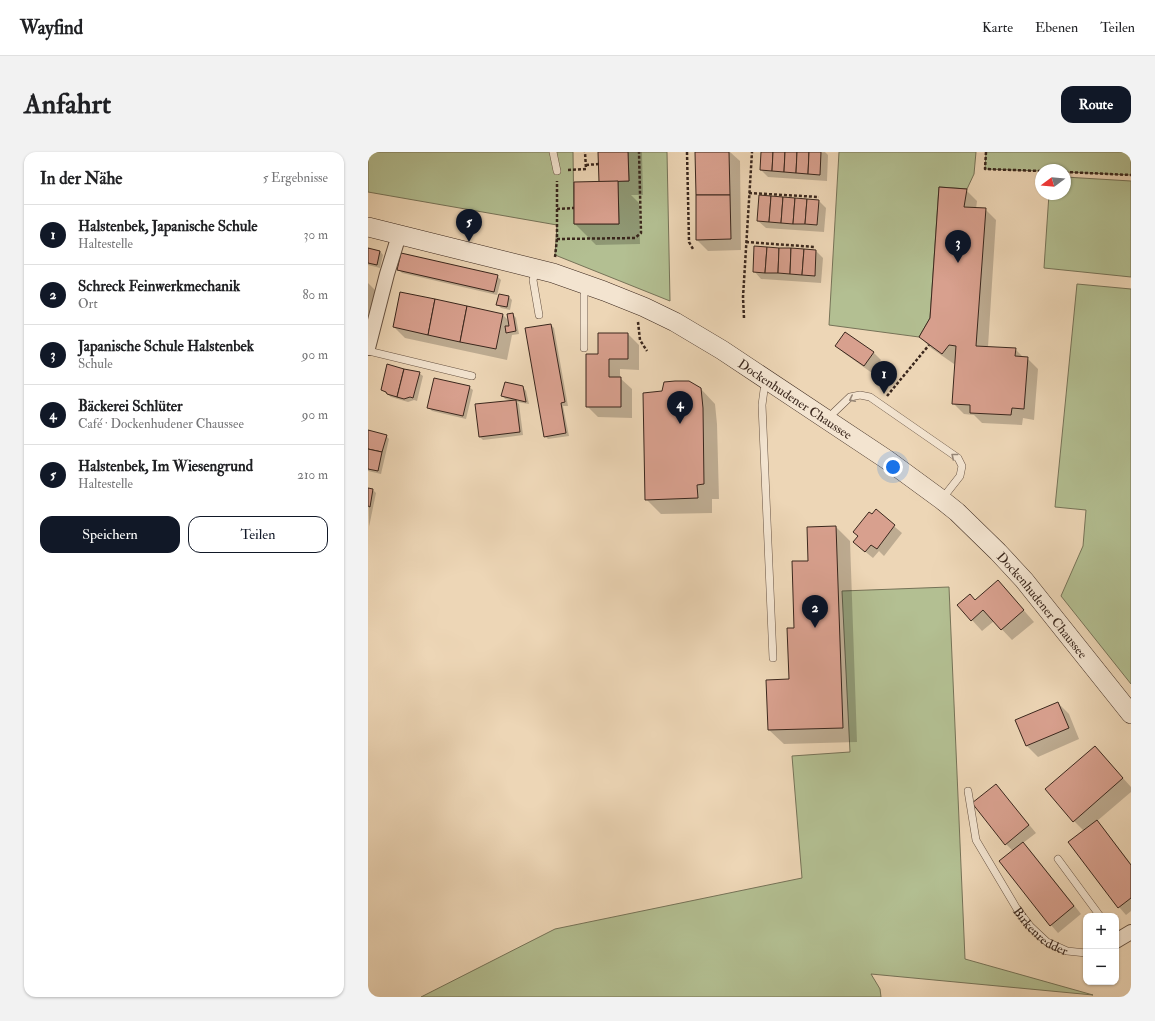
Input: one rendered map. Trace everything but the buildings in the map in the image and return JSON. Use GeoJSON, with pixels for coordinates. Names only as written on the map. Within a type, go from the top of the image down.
{"type":"FeatureCollection","features":[{"type":"Feature","properties":{"kind":"main road","name":"Dockenhudener Chaussee"},"geometry":{"type":"LineString","coordinates":[[368,227],[545,271],[644,307],[675,322],[768,379],[886,459],[942,500],[998,552],[1024,580],[1131,714]]}},
{"type":"Feature","properties":{"kind":"street"},"geometry":{"type":"LineString","coordinates":[[368,348],[387,274],[399,235]]}},
{"type":"Feature","properties":{"kind":"street"},"geometry":{"type":"LineString","coordinates":[[1119,938],[1131,932]]}},
{"type":"Feature","properties":{"kind":"lane"},"geometry":{"type":"LineString","coordinates":[[553,152],[556,171]]}},
{"type":"Feature","properties":{"kind":"lane"},"geometry":{"type":"LineString","coordinates":[[539,315],[532,280],[545,271]]}},
{"type":"Feature","properties":{"kind":"lane"},"geometry":{"type":"LineString","coordinates":[[584,348],[584,295],[586,285]]}},
{"type":"Feature","properties":{"kind":"lane"},"geometry":{"type":"LineString","coordinates":[[368,351],[472,376]]}},
{"type":"Feature","properties":{"kind":"lane"},"geometry":{"type":"LineString","coordinates":[[768,379],[764,390],[762,405],[772,658]]}},
{"type":"Feature","properties":{"kind":"lane"},"geometry":{"type":"LineString","coordinates":[[827,420],[850,397],[860,395],[870,397],[881,404],[958,458],[962,466],[960,476],[942,500]]}},
{"type":"Feature","properties":{"kind":"lane","name":"Birkenredder"},"geometry":{"type":"LineString","coordinates":[[968,791],[976,840],[1007,892],[1030,926],[1047,942],[1067,951],[1083,953]]}},
{"type":"Feature","properties":{"kind":"lane"},"geometry":{"type":"LineString","coordinates":[[1058,859],[1098,913]]}},
{"type":"Feature","properties":{"kind":"path"},"geometry":{"type":"LineString","coordinates":[[545,271],[557,239],[556,171],[586,169],[585,152]]}},
{"type":"Feature","properties":{"kind":"path"},"geometry":{"type":"LineString","coordinates":[[557,239],[634,238],[641,233],[638,152]]}},
{"type":"Feature","properties":{"kind":"path"},"geometry":{"type":"LineString","coordinates":[[687,152],[689,242],[693,249]]}},
{"type":"Feature","properties":{"kind":"path"},"geometry":{"type":"LineString","coordinates":[[744,318],[743,297],[752,152]]}},
{"type":"Feature","properties":{"kind":"path"},"geometry":{"type":"LineString","coordinates":[[986,152],[985,168],[1035,171]]}},
{"type":"Feature","properties":{"kind":"path"},"geometry":{"type":"LineString","coordinates":[[586,165],[599,164]]}},
{"type":"Feature","properties":{"kind":"path"},"geometry":{"type":"LineString","coordinates":[[1071,172],[1131,175]]}},
{"type":"Feature","properties":{"kind":"path"},"geometry":{"type":"LineString","coordinates":[[749,193],[819,197]]}},
{"type":"Feature","properties":{"kind":"path"},"geometry":{"type":"LineString","coordinates":[[557,209],[574,208]]}},
{"type":"Feature","properties":{"kind":"path"},"geometry":{"type":"LineString","coordinates":[[746,242],[815,247]]}},
{"type":"Feature","properties":{"kind":"path"},"geometry":{"type":"LineString","coordinates":[[637,318],[640,340],[647,351]]}},
{"type":"Feature","properties":{"kind":"path"},"geometry":{"type":"LineString","coordinates":[[881,404],[929,345]]}},
{"type":"Feature","properties":{"kind":"green space"},"geometry":{"type":"Polygon","coordinates":[[[368,152],[573,152],[574,224],[619,224],[618,181],[629,181],[628,152],[667,152],[670,301],[555,255],[557,225],[368,192],[368,152]]]}},
{"type":"Feature","properties":{"kind":"green space"},"geometry":{"type":"Polygon","coordinates":[[[839,152],[976,152],[974,174],[967,189],[939,187],[930,318],[919,337],[829,325],[839,152]]]}},
{"type":"Feature","properties":{"kind":"green space"},"geometry":{"type":"Polygon","coordinates":[[[986,152],[1131,152],[1131,175],[1071,172],[1071,164],[1035,164],[1035,171],[985,169],[986,152]]]}},
{"type":"Feature","properties":{"kind":"green space"},"geometry":{"type":"Polygon","coordinates":[[[1071,177],[1131,181],[1131,277],[1044,268],[1049,200],[1071,200],[1071,177]]]}},
{"type":"Feature","properties":{"kind":"green space"},"geometry":{"type":"Polygon","coordinates":[[[1077,284],[1131,289],[1131,684],[1061,596],[1083,546],[1086,510],[1055,507],[1077,284]]]}},
{"type":"Feature","properties":{"kind":"green space"},"geometry":{"type":"Polygon","coordinates":[[[949,587],[965,959],[1093,995],[871,974],[880,989],[881,997],[421,997],[555,929],[802,878],[792,756],[850,752],[842,591],[949,587]]]}},
{"type":"Feature","properties":{"kind":"place","name":"Halstenbek, Im Wiesengrund"},"geometry":{"type":"Point","coordinates":[469,242]}},
{"type":"Feature","properties":{"kind":"place","name":"Japanische Schule Halstenbek"},"geometry":{"type":"Point","coordinates":[958,263]}},
{"type":"Feature","properties":{"kind":"place","name":"Halstenbek, Japanische Schule"},"geometry":{"type":"Point","coordinates":[884,394]}},
{"type":"Feature","properties":{"kind":"place","name":"Bäckerei Schlüter"},"geometry":{"type":"Point","coordinates":[680,424]}},
{"type":"Feature","properties":{"kind":"place","name":"Schreck Feinwerkmechanik"},"geometry":{"type":"Point","coordinates":[815,628]}}]}
